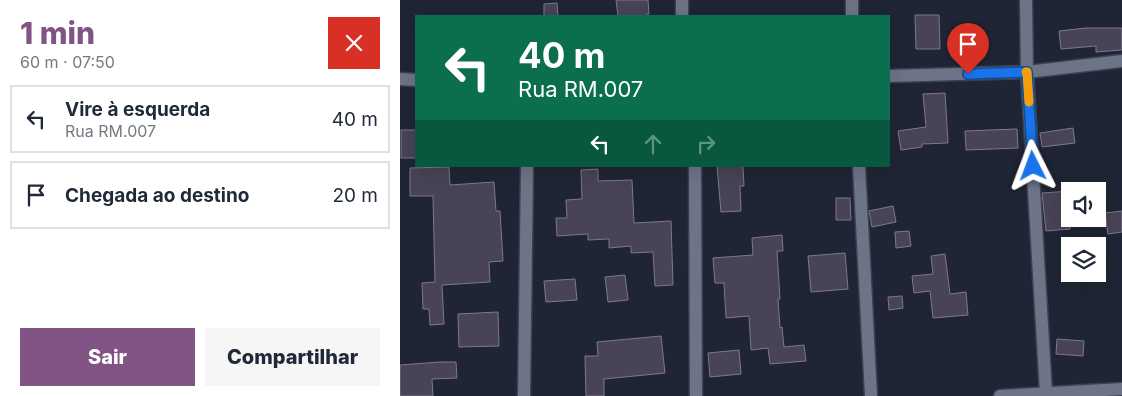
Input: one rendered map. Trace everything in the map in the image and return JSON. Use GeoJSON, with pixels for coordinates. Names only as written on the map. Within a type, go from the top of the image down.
{"type":"FeatureCollection","features":[{"type":"Feature","properties":{"kind":"street"},"geometry":{"type":"LineString","coordinates":[[682,0],[682,15]]}},
{"type":"Feature","properties":{"kind":"street"},"geometry":{"type":"LineString","coordinates":[[852,0],[852,15]]}},
{"type":"Feature","properties":{"kind":"street"},"geometry":{"type":"LineString","coordinates":[[1026,0],[1027,72],[1046,393]]}},
{"type":"Feature","properties":{"kind":"street"},"geometry":{"type":"LineString","coordinates":[[890,76],[1027,72],[1122,61]]}},
{"type":"Feature","properties":{"kind":"street"},"geometry":{"type":"LineString","coordinates":[[400,79],[415,80]]}},
{"type":"Feature","properties":{"kind":"street"},"geometry":{"type":"LineString","coordinates":[[524,396],[527,167]]}},
{"type":"Feature","properties":{"kind":"street"},"geometry":{"type":"LineString","coordinates":[[695,167],[696,396]]}},
{"type":"Feature","properties":{"kind":"street"},"geometry":{"type":"LineString","coordinates":[[859,167],[871,396]]}},
{"type":"Feature","properties":{"kind":"street"},"geometry":{"type":"LineString","coordinates":[[1000,396],[1122,388]]}},
{"type":"Feature","properties":{"kind":"building"},"geometry":{"type":"Polygon","coordinates":[[[616,0],[648,0],[649,14],[647,15],[618,15],[616,0]]]}},
{"type":"Feature","properties":{"kind":"building"},"geometry":{"type":"Polygon","coordinates":[[[557,3],[558,15],[544,15],[544,4],[557,3]]]}},
{"type":"Feature","properties":{"kind":"building"},"geometry":{"type":"Polygon","coordinates":[[[915,15],[939,15],[940,49],[916,49],[915,15]]]}},
{"type":"Feature","properties":{"kind":"building"},"geometry":{"type":"Polygon","coordinates":[[[1086,28],[1122,28],[1122,50],[1096,52],[1096,46],[1061,49],[1059,31],[1086,28]]]}},
{"type":"Feature","properties":{"kind":"building"},"geometry":{"type":"Polygon","coordinates":[[[945,93],[948,143],[922,144],[922,147],[901,150],[898,131],[926,127],[923,94],[945,93]]]}},
{"type":"Feature","properties":{"kind":"building"},"geometry":{"type":"Polygon","coordinates":[[[1073,128],[1075,143],[1042,147],[1040,133],[1073,128]]]}},
{"type":"Feature","properties":{"kind":"building"},"geometry":{"type":"Polygon","coordinates":[[[1017,129],[1018,148],[966,150],[965,131],[1017,129]]]}},
{"type":"Feature","properties":{"kind":"building"},"geometry":{"type":"Polygon","coordinates":[[[401,130],[415,130],[415,158],[401,158],[401,130]]]}},
{"type":"Feature","properties":{"kind":"building"},"geometry":{"type":"Polygon","coordinates":[[[449,167],[450,185],[494,182],[496,211],[500,211],[503,261],[489,262],[490,282],[442,285],[444,324],[430,325],[429,309],[423,309],[422,283],[435,282],[433,196],[410,196],[410,168],[449,167]]]}},
{"type":"Feature","properties":{"kind":"building"},"geometry":{"type":"Polygon","coordinates":[[[717,167],[743,167],[744,186],[740,186],[741,211],[721,212],[717,167]]]}},
{"type":"Feature","properties":{"kind":"building"},"geometry":{"type":"Polygon","coordinates":[[[598,169],[598,181],[632,180],[634,223],[671,221],[673,285],[655,286],[653,252],[631,253],[631,246],[609,248],[609,239],[588,240],[588,234],[557,236],[556,218],[567,218],[566,200],[582,199],[581,170],[598,169]]]}},
{"type":"Feature","properties":{"kind":"building"},"geometry":{"type":"Polygon","coordinates":[[[1061,192],[1061,227],[1070,227],[1070,229],[1046,231],[1042,193],[1061,192]]]}},
{"type":"Feature","properties":{"kind":"building"},"geometry":{"type":"Polygon","coordinates":[[[836,198],[850,198],[851,220],[836,220],[836,198]]]}},
{"type":"Feature","properties":{"kind":"building"},"geometry":{"type":"Polygon","coordinates":[[[893,206],[896,222],[872,227],[869,211],[893,206]]]}},
{"type":"Feature","properties":{"kind":"building"},"geometry":{"type":"Polygon","coordinates":[[[1122,211],[1122,232],[1108,234],[1106,213],[1122,211]]]}},
{"type":"Feature","properties":{"kind":"building"},"geometry":{"type":"Polygon","coordinates":[[[909,231],[911,246],[896,248],[895,232],[909,231]]]}},
{"type":"Feature","properties":{"kind":"building"},"geometry":{"type":"Polygon","coordinates":[[[782,235],[783,251],[777,251],[780,328],[782,327],[784,347],[804,345],[806,361],[770,364],[768,348],[751,350],[749,316],[726,318],[724,283],[715,283],[713,258],[753,255],[752,238],[782,235]]]}},
{"type":"Feature","properties":{"kind":"building"},"geometry":{"type":"Polygon","coordinates":[[[845,253],[848,289],[811,292],[808,256],[845,253]]]}},
{"type":"Feature","properties":{"kind":"building"},"geometry":{"type":"Polygon","coordinates":[[[945,254],[950,294],[966,292],[968,315],[933,318],[930,291],[914,293],[912,276],[933,274],[931,256],[945,254]]]}},
{"type":"Feature","properties":{"kind":"building"},"geometry":{"type":"Polygon","coordinates":[[[625,275],[628,300],[608,302],[605,277],[625,275]]]}},
{"type":"Feature","properties":{"kind":"building"},"geometry":{"type":"Polygon","coordinates":[[[575,279],[577,300],[546,302],[544,281],[575,279]]]}},
{"type":"Feature","properties":{"kind":"building"},"geometry":{"type":"Polygon","coordinates":[[[902,296],[903,308],[889,310],[888,297],[902,296]]]}},
{"type":"Feature","properties":{"kind":"building"},"geometry":{"type":"Polygon","coordinates":[[[498,312],[499,346],[459,347],[458,314],[498,312]]]}},
{"type":"Feature","properties":{"kind":"building"},"geometry":{"type":"Polygon","coordinates":[[[661,336],[665,373],[604,379],[604,396],[586,396],[585,356],[598,356],[597,342],[661,336]]]}},
{"type":"Feature","properties":{"kind":"building"},"geometry":{"type":"Polygon","coordinates":[[[1057,339],[1084,341],[1083,356],[1056,354],[1057,339]]]}},
{"type":"Feature","properties":{"kind":"building"},"geometry":{"type":"Polygon","coordinates":[[[739,350],[741,374],[710,377],[708,353],[739,350]]]}},
{"type":"Feature","properties":{"kind":"building"},"geometry":{"type":"Polygon","coordinates":[[[456,362],[457,378],[432,379],[433,396],[400,396],[400,365],[456,362]]]}},
{"type":"Feature","properties":{"kind":"slow traffic"},"geometry":{"type":"LineString","coordinates":[[1026,72],[1029,102]]}},
{"type":"Feature","properties":{"kind":"route"},"geometry":{"type":"LineString","coordinates":[[968,74],[1027,72],[1033,166]]}}]}
